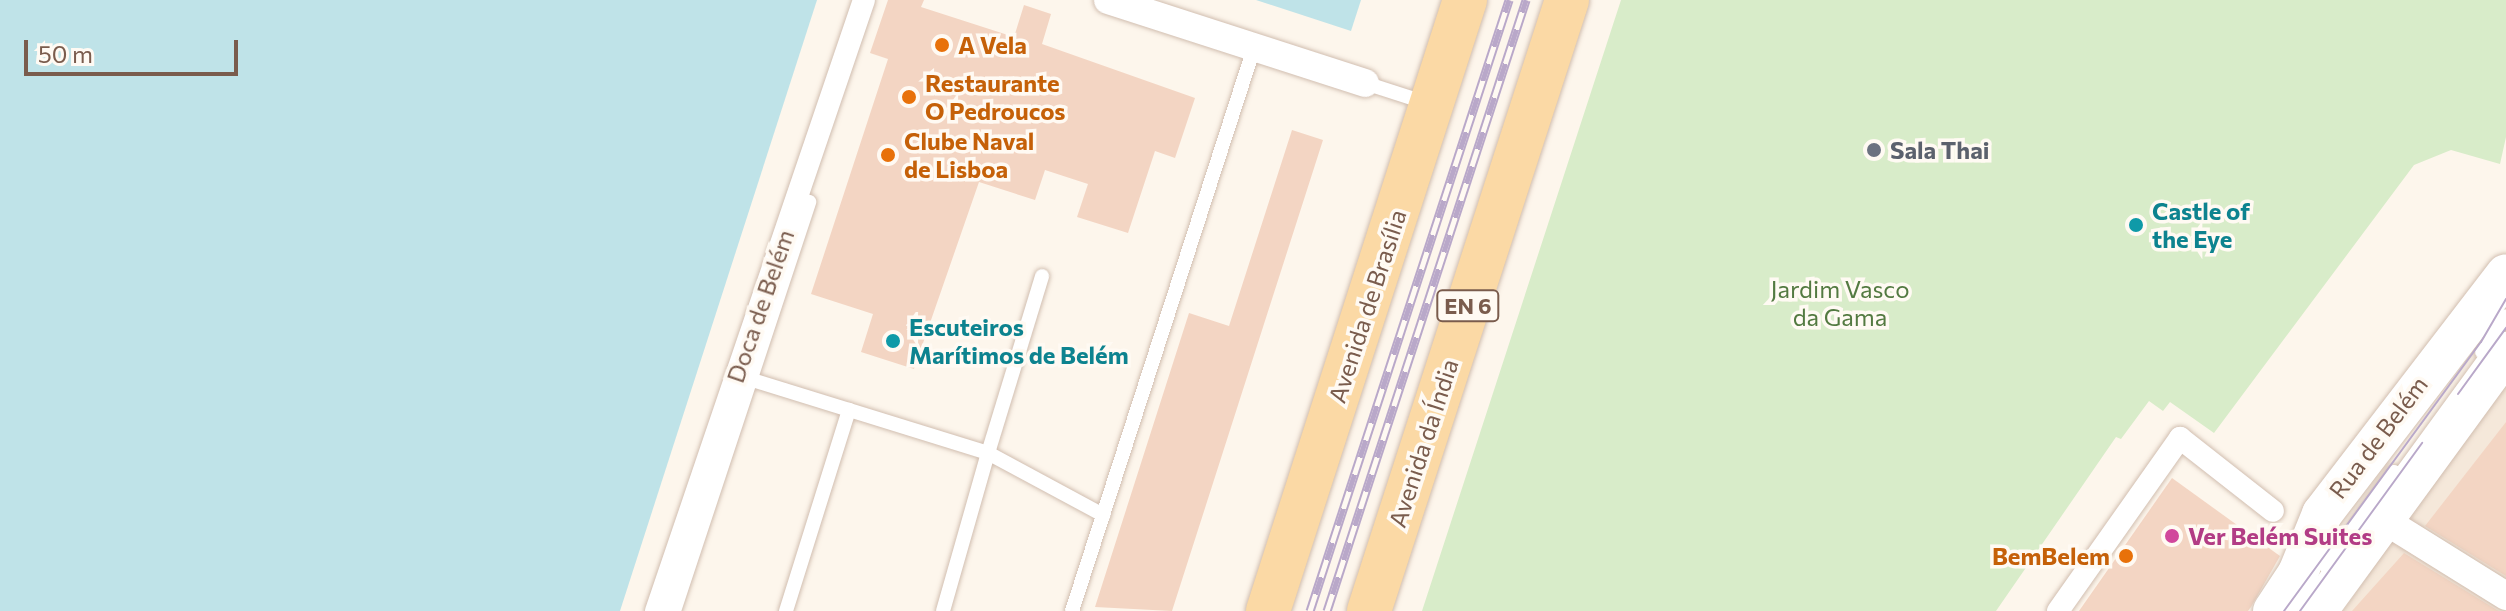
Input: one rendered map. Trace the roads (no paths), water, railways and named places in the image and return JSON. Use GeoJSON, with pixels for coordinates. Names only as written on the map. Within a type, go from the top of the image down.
{"type":"FeatureCollection","features":[{"type":"Feature","properties":{"kind":"main road","name":"Avenida de Brasília"},"geometry":{"type":"LineString","coordinates":[[1268,611],[1465,0]]}},
{"type":"Feature","properties":{"kind":"main road","name":"Avenida da Índia"},"geometry":{"type":"LineString","coordinates":[[1369,611],[1567,0]]}},
{"type":"Feature","properties":{"kind":"main road","name":"Rua de Belém"},"geometry":{"type":"LineString","coordinates":[[2296,602],[2298,573],[2317,521],[2467,319],[2506,274]]}},
{"type":"Feature","properties":{"kind":"main road"},"geometry":{"type":"LineString","coordinates":[[2296,602],[2384,520],[2483,361]]}},
{"type":"Feature","properties":{"kind":"street","name":"Doca de Belém"},"geometry":{"type":"LineString","coordinates":[[656,611],[864,0]]}},
{"type":"Feature","properties":{"kind":"street"},"geometry":{"type":"LineString","coordinates":[[1108,0],[1365,83]]}},
{"type":"Feature","properties":{"kind":"street"},"geometry":{"type":"LineString","coordinates":[[2058,611],[2180,438],[2273,511]]}},
{"type":"Feature","properties":{"kind":"street"},"geometry":{"type":"LineString","coordinates":[[2384,520],[2506,596]]}},
{"type":"Feature","properties":{"kind":"lane"},"geometry":{"type":"LineString","coordinates":[[1072,611],[1254,48]]}},
{"type":"Feature","properties":{"kind":"lane"},"geometry":{"type":"LineString","coordinates":[[1365,83],[1431,104]]}},
{"type":"Feature","properties":{"kind":"lane","name":"Doca de Belém"},"geometry":{"type":"LineString","coordinates":[[674,611],[809,202]]}},
{"type":"Feature","properties":{"kind":"lane"},"geometry":{"type":"LineString","coordinates":[[943,611],[1042,276]]}},
{"type":"Feature","properties":{"kind":"lane"},"geometry":{"type":"LineString","coordinates":[[2483,361],[2506,316]]}},
{"type":"Feature","properties":{"kind":"lane"},"geometry":{"type":"LineString","coordinates":[[2483,361],[2506,332]]}},
{"type":"Feature","properties":{"kind":"lane"},"geometry":{"type":"LineString","coordinates":[[749,379],[988,453],[1103,515]]}},
{"type":"Feature","properties":{"kind":"lane"},"geometry":{"type":"LineString","coordinates":[[786,611],[849,410]]}},
{"type":"Feature","properties":{"kind":"lane","name":"Rua de Belém"},"geometry":{"type":"LineString","coordinates":[[2296,602],[2405,457]]}},
{"type":"Feature","properties":{"kind":"lane","name":"Rua de Belém"},"geometry":{"type":"LineString","coordinates":[[2296,602],[2338,548]]}},
{"type":"Feature","properties":{"kind":"water"},"geometry":{"type":"Polygon","coordinates":[[[0,0],[817,0],[620,611],[0,611],[0,0]]]}},
{"type":"Feature","properties":{"kind":"water"},"geometry":{"type":"Polygon","coordinates":[[[1256,0],[1361,0],[1351,31],[1256,0]]]}},
{"type":"Feature","properties":{"kind":"tram line"},"geometry":{"type":"LineString","coordinates":[[2284,611],[2481,342],[2506,299]]}},
{"type":"Feature","properties":{"kind":"tram line"},"geometry":{"type":"LineString","coordinates":[[2458,394],[2506,328]]}},
{"type":"Feature","properties":{"kind":"tram line"},"geometry":{"type":"LineString","coordinates":[[2300,611],[2422,443]]}},
{"type":"Feature","properties":{"kind":"railway"},"geometry":{"type":"LineString","coordinates":[[1310,611],[1509,0]]}},
{"type":"Feature","properties":{"kind":"railway"},"geometry":{"type":"LineString","coordinates":[[1327,611],[1526,0]]}},
{"type":"Feature","properties":{"kind":"place","name":"A Vela"},"geometry":{"type":"Point","coordinates":[942,45]}},
{"type":"Feature","properties":{"kind":"place","name":"Restaurante O Pedroucos"},"geometry":{"type":"Point","coordinates":[909,97]}},
{"type":"Feature","properties":{"kind":"place","name":"Sala Thai"},"geometry":{"type":"Point","coordinates":[1874,150]}},
{"type":"Feature","properties":{"kind":"place","name":"Clube Naval de Lisboa"},"geometry":{"type":"Point","coordinates":[888,155]}},
{"type":"Feature","properties":{"kind":"place","name":"Castle of the Eye"},"geometry":{"type":"Point","coordinates":[2136,225]}},
{"type":"Feature","properties":{"kind":"place","name":"Escuteiros Marítimos de Belém"},"geometry":{"type":"Point","coordinates":[893,341]}},
{"type":"Feature","properties":{"kind":"place","name":"Ver Belém Suites"},"geometry":{"type":"Point","coordinates":[2172,536]}},
{"type":"Feature","properties":{"kind":"place","name":"BemBelem"},"geometry":{"type":"Point","coordinates":[2126,556]}},
{"type":"Feature","properties":{"kind":"park label","name":"Jardim Vasco da Gama"},"geometry":{"type":"Point","coordinates":[1840,303]}}]}
